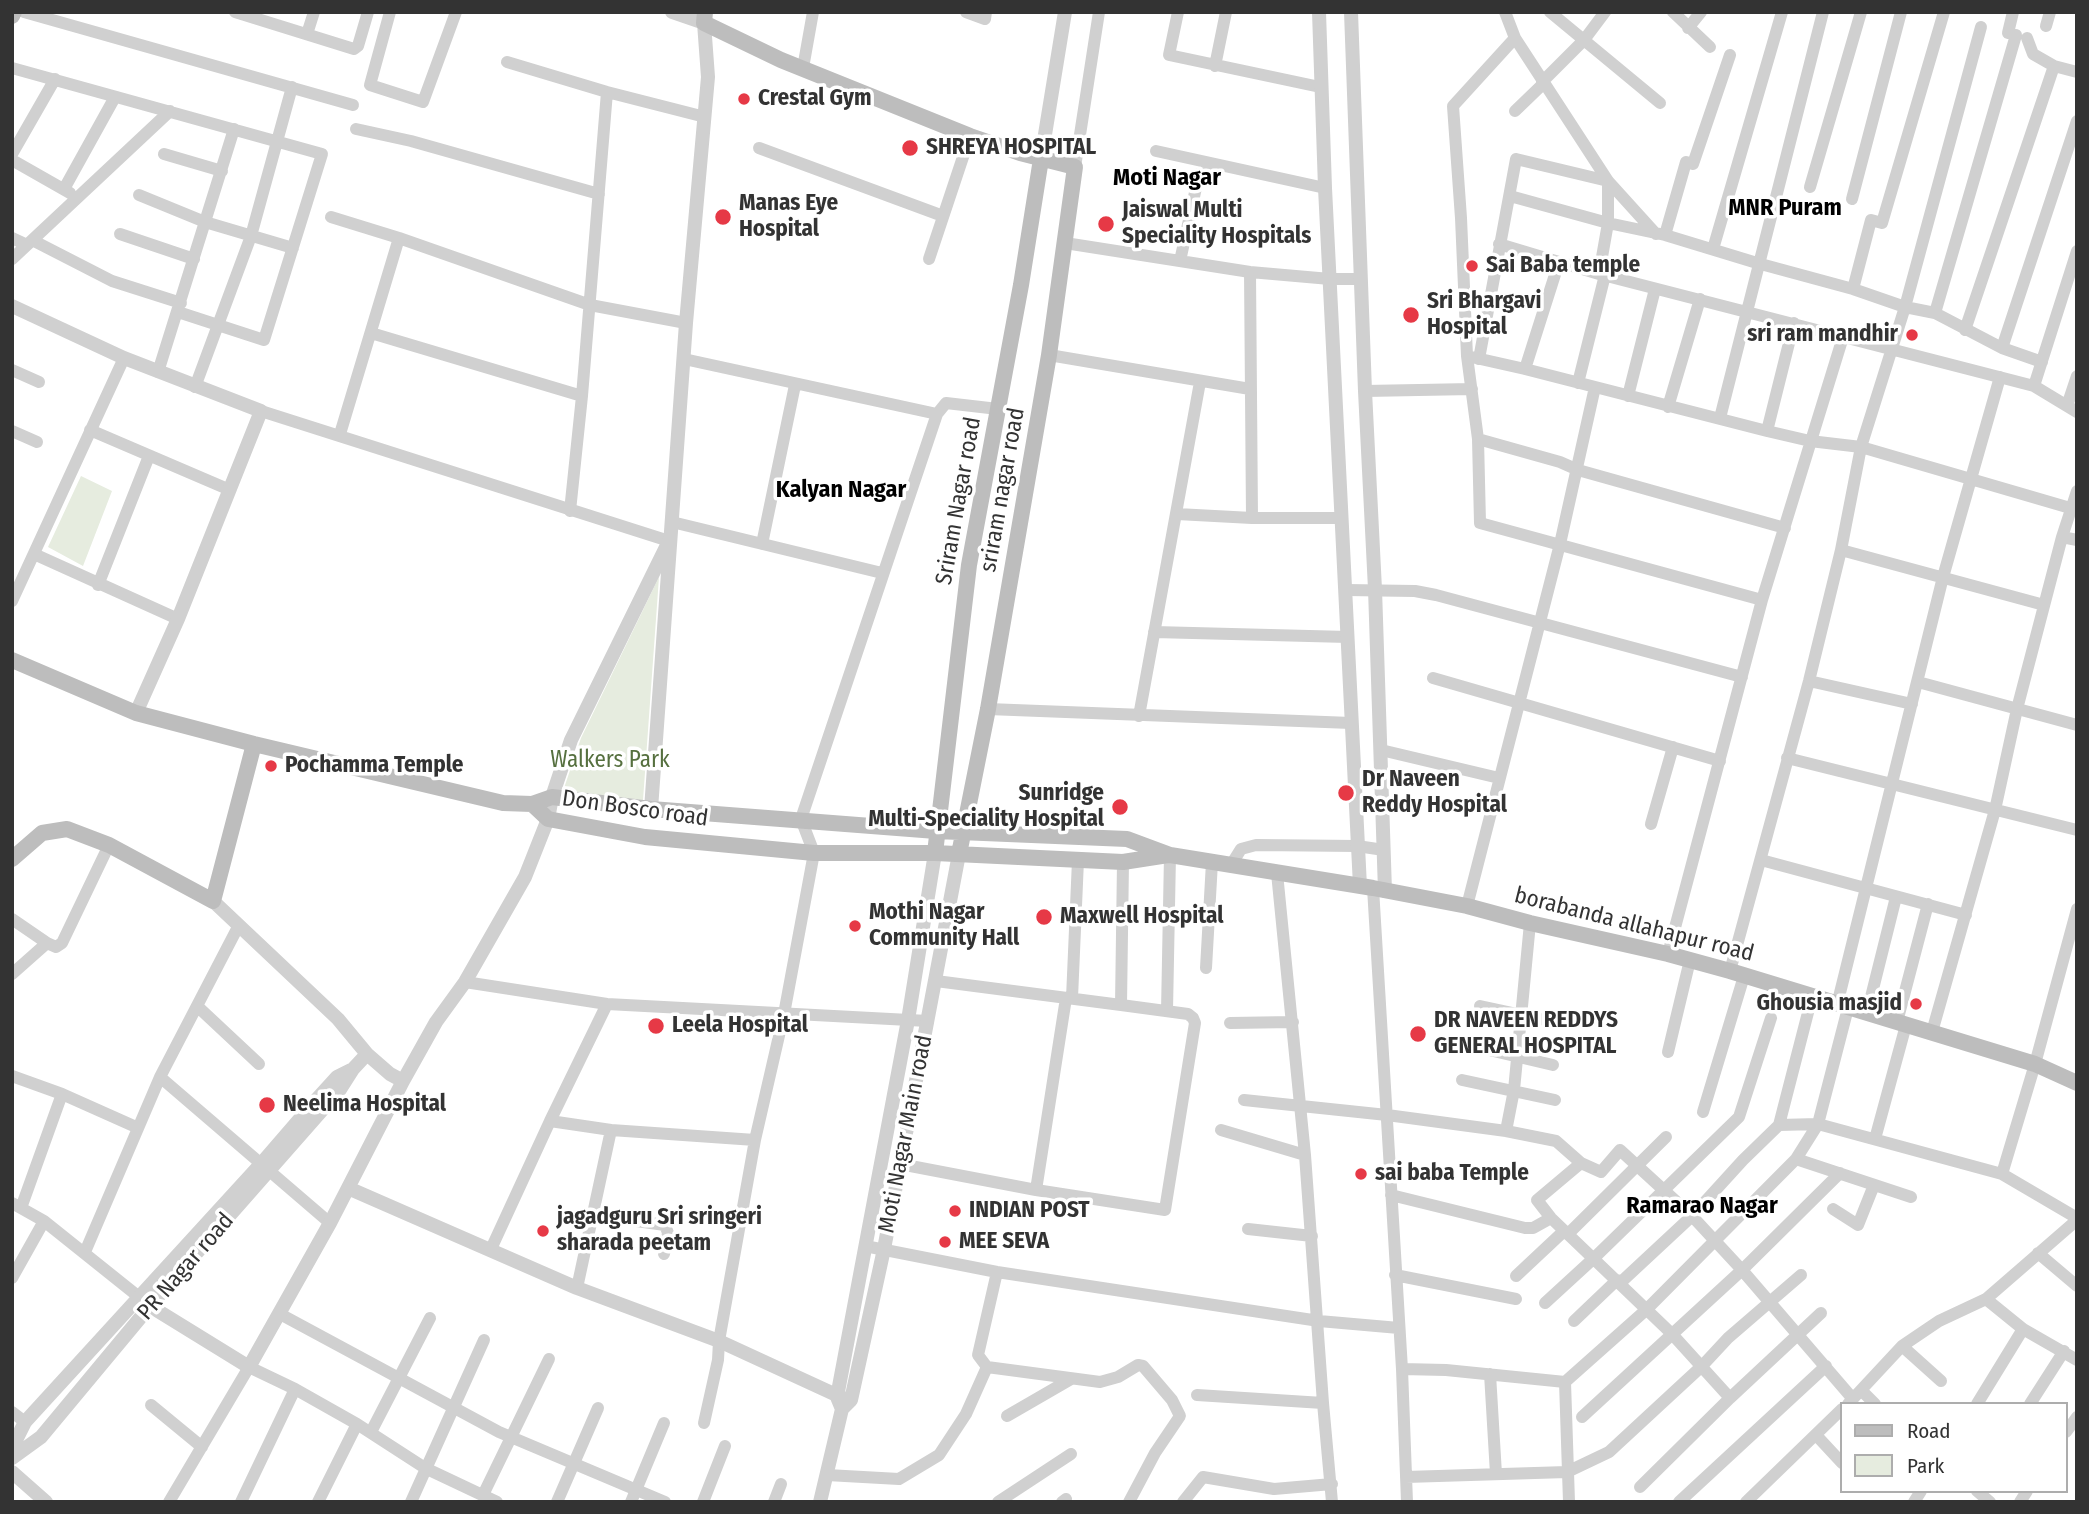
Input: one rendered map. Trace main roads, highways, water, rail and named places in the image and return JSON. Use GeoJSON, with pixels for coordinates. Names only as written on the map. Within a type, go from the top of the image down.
{"type":"FeatureCollection","features":[{"type":"Feature","properties":{"kind":"main road"},"geometry":{"type":"LineString","coordinates":[[710,18],[762,38],[803,68],[970,136],[1041,159]]}},
{"type":"Feature","properties":{"kind":"main road","name":"sriram nagar road"},"geometry":{"type":"LineString","coordinates":[[959,854],[988,709],[1049,355],[1075,167],[1041,159]]}},
{"type":"Feature","properties":{"kind":"main road","name":"Sriram Nagar road"},"geometry":{"type":"LineString","coordinates":[[934,853],[969,565],[1041,159]]}},
{"type":"Feature","properties":{"kind":"main road"},"geometry":{"type":"LineString","coordinates":[[12,660],[136,713],[503,803],[532,804]]}},
{"type":"Feature","properties":{"kind":"main road"},"geometry":{"type":"LineString","coordinates":[[12,859],[42,832],[67,829],[109,845],[213,901],[254,744]]}},
{"type":"Feature","properties":{"kind":"main road","name":"Don Bosco road"},"geometry":{"type":"LineString","coordinates":[[934,853],[814,853],[645,836],[548,819],[532,804],[552,797],[651,809],[936,831]]}},
{"type":"Feature","properties":{"kind":"main road","name":"borabanda allahapur road"},"geometry":{"type":"LineString","coordinates":[[936,831],[1126,839],[1170,855],[1467,906],[1737,973],[2035,1064],[2077,1083]]}},
{"type":"Feature","properties":{"kind":"main road","name":"borabanda allahapur road"},"geometry":{"type":"LineString","coordinates":[[934,853],[1123,862],[1170,855]]}},
{"type":"Feature","properties":{"kind":"place","name":"Crestal Gym"},"geometry":{"type":"Point","coordinates":[744,99]}},
{"type":"Feature","properties":{"kind":"place","name":"SHREYA HOSPITAL"},"geometry":{"type":"Point","coordinates":[910,148]}},
{"type":"Feature","properties":{"kind":"place","name":"Manas Eye Hospital"},"geometry":{"type":"Point","coordinates":[723,217]}},
{"type":"Feature","properties":{"kind":"place","name":"Jaiswal Multi Speciality Hospitals"},"geometry":{"type":"Point","coordinates":[1106,224]}},
{"type":"Feature","properties":{"kind":"place","name":"Sai Baba temple"},"geometry":{"type":"Point","coordinates":[1472,266]}},
{"type":"Feature","properties":{"kind":"place","name":"Sri Bhargavi Hospital"},"geometry":{"type":"Point","coordinates":[1411,315]}},
{"type":"Feature","properties":{"kind":"place","name":"sri ram mandhir"},"geometry":{"type":"Point","coordinates":[1912,335]}},
{"type":"Feature","properties":{"kind":"place","name":"Pochamma Temple"},"geometry":{"type":"Point","coordinates":[271,766]}},
{"type":"Feature","properties":{"kind":"place","name":"Dr Naveen Reddy Hospital"},"geometry":{"type":"Point","coordinates":[1346,793]}},
{"type":"Feature","properties":{"kind":"place","name":"Sunridge Multi-Speciality Hospital"},"geometry":{"type":"Point","coordinates":[1120,807]}},
{"type":"Feature","properties":{"kind":"place","name":"Maxwell Hospital"},"geometry":{"type":"Point","coordinates":[1044,917]}},
{"type":"Feature","properties":{"kind":"place","name":"Mothi Nagar Community Hall"},"geometry":{"type":"Point","coordinates":[855,926]}},
{"type":"Feature","properties":{"kind":"place","name":"Ghousia masjid"},"geometry":{"type":"Point","coordinates":[1916,1004]}},
{"type":"Feature","properties":{"kind":"place","name":"Leela Hospital"},"geometry":{"type":"Point","coordinates":[656,1026]}},
{"type":"Feature","properties":{"kind":"place","name":"DR NAVEEN REDDYS GENERAL HOSPITAL"},"geometry":{"type":"Point","coordinates":[1418,1034]}},
{"type":"Feature","properties":{"kind":"place","name":"Neelima Hospital"},"geometry":{"type":"Point","coordinates":[267,1105]}},
{"type":"Feature","properties":{"kind":"place","name":"sai baba Temple"},"geometry":{"type":"Point","coordinates":[1361,1174]}},
{"type":"Feature","properties":{"kind":"place","name":"INDIAN POST"},"geometry":{"type":"Point","coordinates":[955,1211]}},
{"type":"Feature","properties":{"kind":"place","name":"jagadguru Sri sringeri sharada peetam"},"geometry":{"type":"Point","coordinates":[543,1231]}},
{"type":"Feature","properties":{"kind":"place","name":"MEE SEVA"},"geometry":{"type":"Point","coordinates":[945,1242]}},
{"type":"Feature","properties":{"kind":"district","name":"Moti Nagar"},"geometry":{"type":"Point","coordinates":[1167,178]}},
{"type":"Feature","properties":{"kind":"district","name":"MNR Puram"},"geometry":{"type":"Point","coordinates":[1785,208]}},
{"type":"Feature","properties":{"kind":"district","name":"Kalyan Nagar"},"geometry":{"type":"Point","coordinates":[841,490]}},
{"type":"Feature","properties":{"kind":"district","name":"Ramarao Nagar"},"geometry":{"type":"Point","coordinates":[1702,1206]}},
{"type":"Feature","properties":{"kind":"park label","name":"Walkers Park"},"geometry":{"type":"Point","coordinates":[610,761]}}]}
